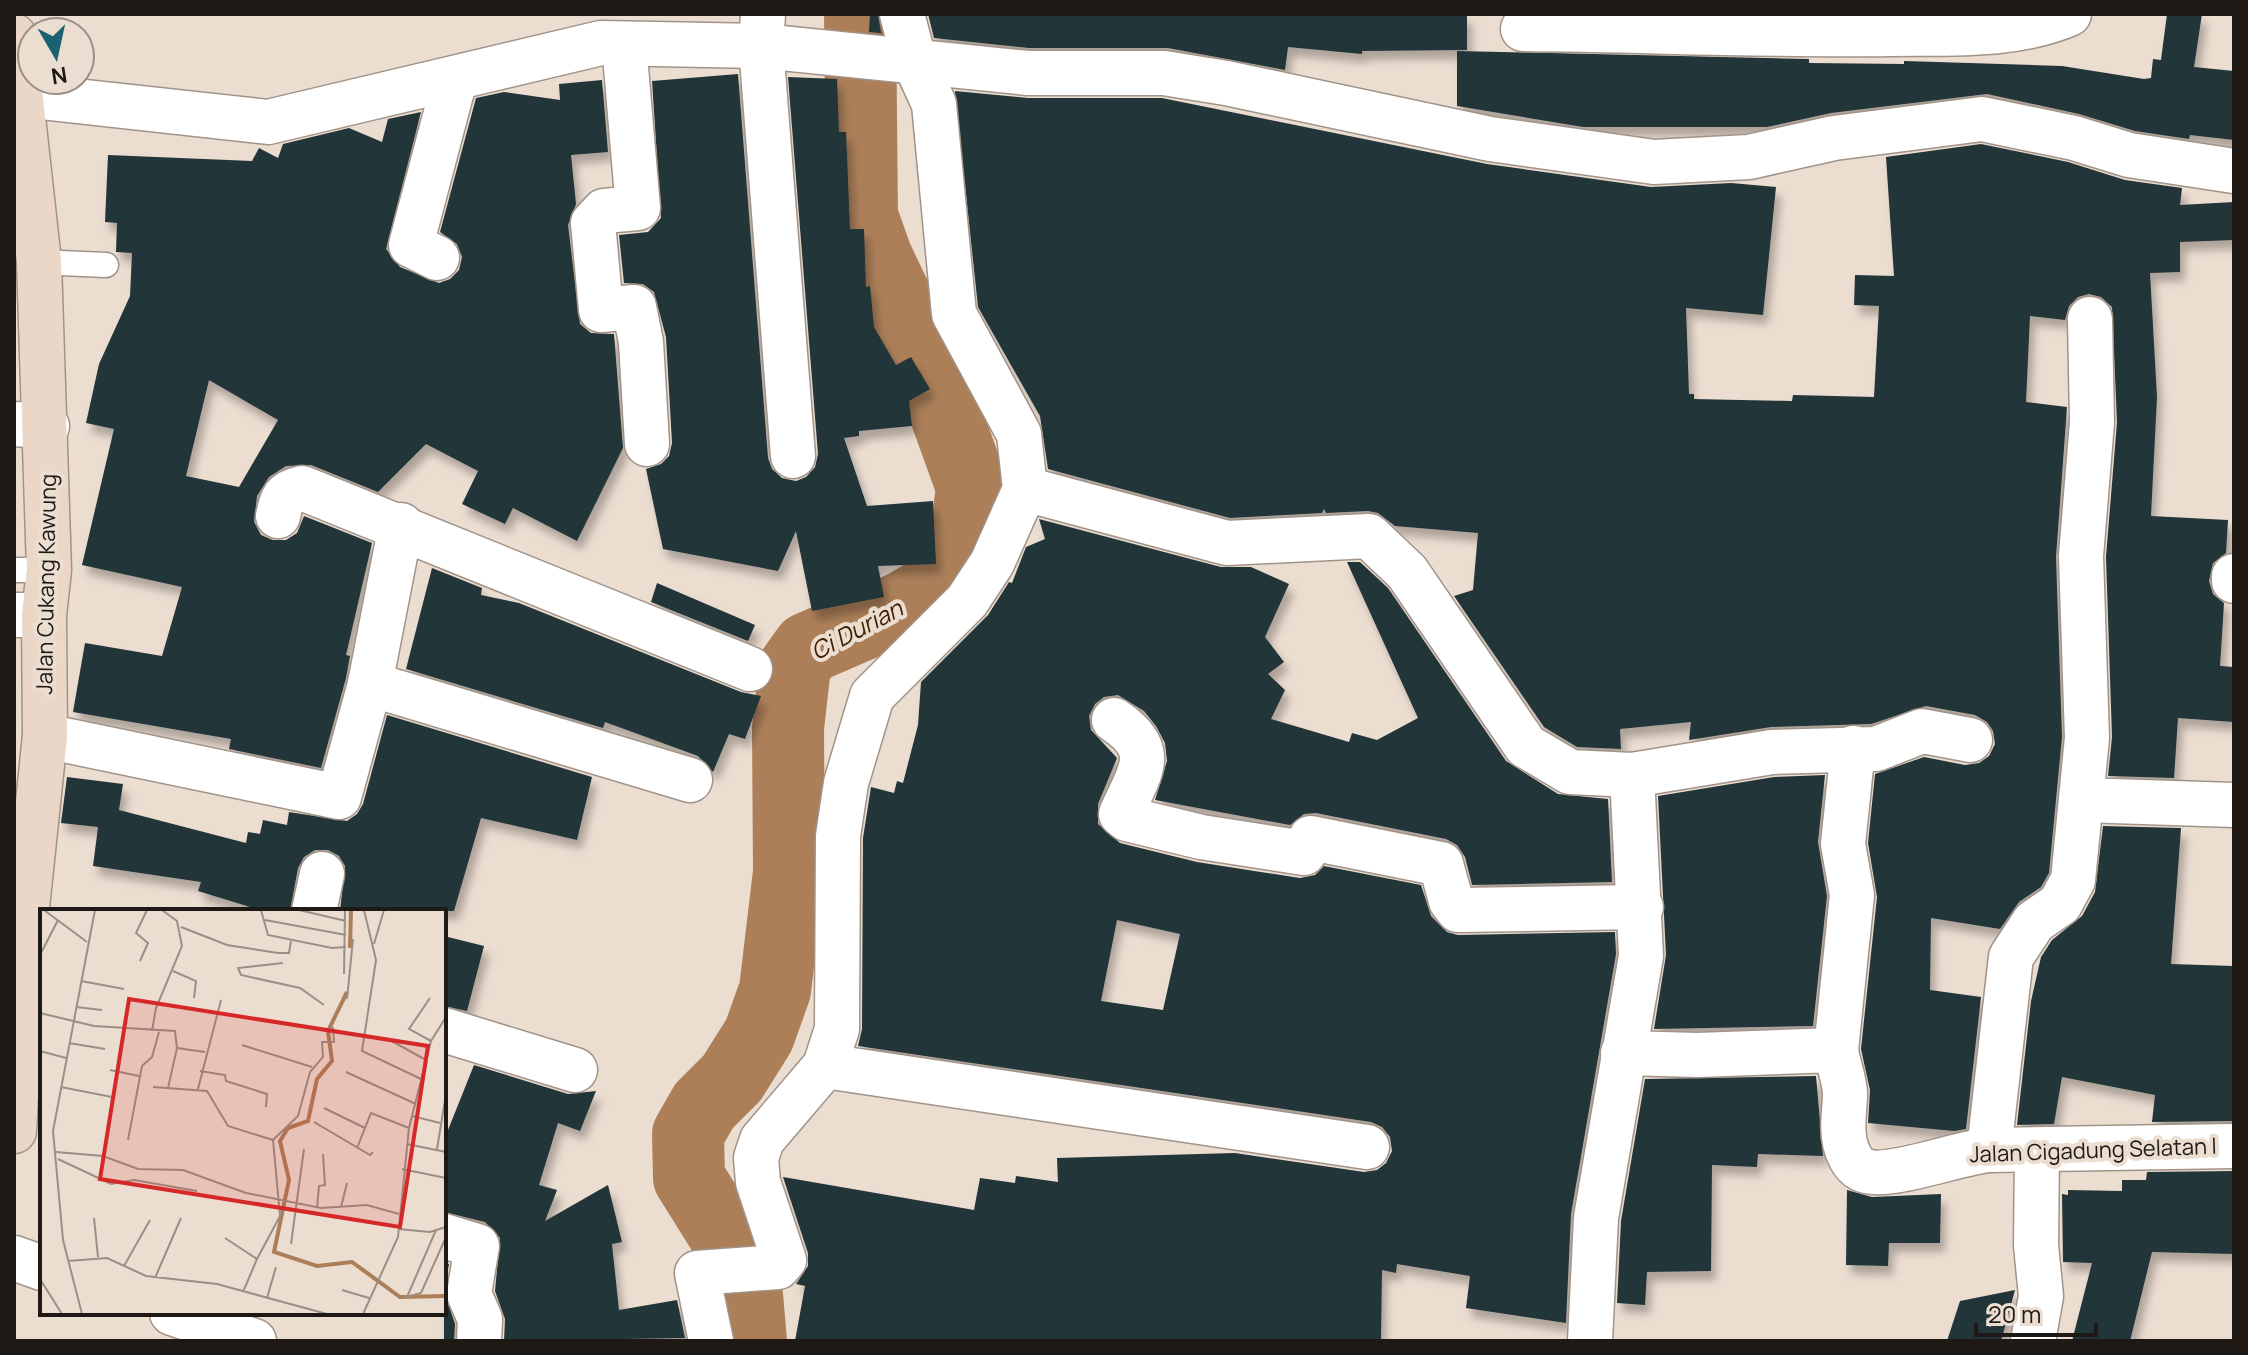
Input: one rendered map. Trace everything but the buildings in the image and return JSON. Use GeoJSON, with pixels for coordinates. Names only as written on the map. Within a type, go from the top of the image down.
{"type":"FeatureCollection","features":[{"type":"Feature","properties":{"kind":"street"},"geometry":{"type":"LineString","coordinates":[[711,1341],[697,1273],[778,1267],[784,1260],[758,1182],[756,1158],[762,1140],[825,1066],[837,1029],[838,836],[846,783],[872,696],[967,601],[992,563],[1025,489],[1019,434],[954,314],[934,104],[909,59],[902,14]]}},
{"type":"Feature","properties":{"kind":"street"},"geometry":{"type":"LineString","coordinates":[[1523,29],[1850,35],[2000,33],[2045,24],[2069,14]]}},
{"type":"Feature","properties":{"kind":"street"},"geometry":{"type":"LineString","coordinates":[[762,30],[793,456]]}},
{"type":"Feature","properties":{"kind":"street"},"geometry":{"type":"LineString","coordinates":[[31,96],[268,122],[601,43],[624,44],[762,30],[853,57],[909,59],[1028,73],[1164,73],[1241,86],[1490,139],[1654,162],[1749,157],[1834,138],[1982,119],[2074,138],[2129,155],[2234,171]]}},
{"type":"Feature","properties":{"kind":"street"},"geometry":{"type":"LineString","coordinates":[[624,44],[638,208],[604,211],[593,223],[601,310],[634,307],[641,342],[647,444]]}},
{"type":"Feature","properties":{"kind":"street"},"geometry":{"type":"LineString","coordinates":[[437,258],[411,245],[455,79]]}},
{"type":"Feature","properties":{"kind":"street","name":"Jalan Cukang Kawung"},"geometry":{"type":"LineString","coordinates":[[22,96],[39,262],[30,425],[29,615],[45,736],[25,828],[34,919],[30,1046],[24,1117]]}},
{"type":"Feature","properties":{"kind":"street"},"geometry":{"type":"LineString","coordinates":[[1989,1150],[2011,957],[2034,922],[2060,904],[2073,880],[2087,738],[2081,556],[2092,422],[2090,319]]}},
{"type":"Feature","properties":{"kind":"street"},"geometry":{"type":"LineString","coordinates":[[278,516],[282,498],[288,491],[302,488],[401,525],[750,669]]}},
{"type":"Feature","properties":{"kind":"street"},"geometry":{"type":"LineString","coordinates":[[1025,489],[1227,543],[1369,536],[1407,572],[1526,746],[1570,772],[1632,775],[1772,752],[1876,749],[1922,731],[1970,740]]}},
{"type":"Feature","properties":{"kind":"street"},"geometry":{"type":"LineString","coordinates":[[45,736],[339,797],[370,684],[401,525]]}},
{"type":"Feature","properties":{"kind":"street"},"geometry":{"type":"LineString","coordinates":[[370,684],[690,780]]}},
{"type":"Feature","properties":{"kind":"street"},"geometry":{"type":"LineString","coordinates":[[1114,720],[1138,738],[1144,750],[1143,763],[1121,814],[1127,819],[1201,837],[1304,853],[1311,838],[1441,864],[1451,901],[1458,910],[1641,907]]}},
{"type":"Feature","properties":{"kind":"street"},"geometry":{"type":"LineString","coordinates":[[1623,1053],[1698,1055],[1836,1050],[1852,895],[1843,844],[1853,748]]}},
{"type":"Feature","properties":{"kind":"street"},"geometry":{"type":"LineString","coordinates":[[1590,1341],[1596,1218],[1641,956],[1641,907],[1632,775]]}},
{"type":"Feature","properties":{"kind":"street"},"geometry":{"type":"LineString","coordinates":[[2082,800],[2234,805]]}},
{"type":"Feature","properties":{"kind":"street"},"geometry":{"type":"LineString","coordinates":[[446,1031],[575,1070]]}},
{"type":"Feature","properties":{"kind":"street","name":"Jalan Cigadung Selatan I"},"geometry":{"type":"LineString","coordinates":[[1836,1050],[1844,1085],[1845,1145],[1861,1169],[1872,1172],[1916,1167],[1962,1152],[1989,1150],[2234,1146]]}},
{"type":"Feature","properties":{"kind":"street"},"geometry":{"type":"LineString","coordinates":[[825,1066],[1367,1147]]}},
{"type":"Feature","properties":{"kind":"street"},"geometry":{"type":"LineString","coordinates":[[2033,1341],[2041,1296],[2036,1245],[2037,1150]]}},
{"type":"Feature","properties":{"kind":"street"},"geometry":{"type":"LineString","coordinates":[[460,1241],[469,1294],[480,1319],[479,1341]]}},
{"type":"Feature","properties":{"kind":"street"},"geometry":{"type":"LineString","coordinates":[[14,1258],[40,1267]]}},
{"type":"Feature","properties":{"kind":"street"},"geometry":{"type":"LineString","coordinates":[[178,1315],[254,1341]]}},
{"type":"Feature","properties":{"kind":"lane"},"geometry":{"type":"LineString","coordinates":[[39,262],[106,265]]}},
{"type":"Feature","properties":{"kind":"waterway","name":"Ci Durian"},"geometry":{"type":"LineString","coordinates":[[751,1341],[747,1295],[729,1242],[689,1178],[688,1134],[704,1106],[732,1078],[759,1035],[775,990],[789,872],[788,728],[795,666],[808,648],[903,607],[931,591],[955,565],[966,535],[972,487],[928,365],[877,258],[862,216],[860,14]]}}]}
